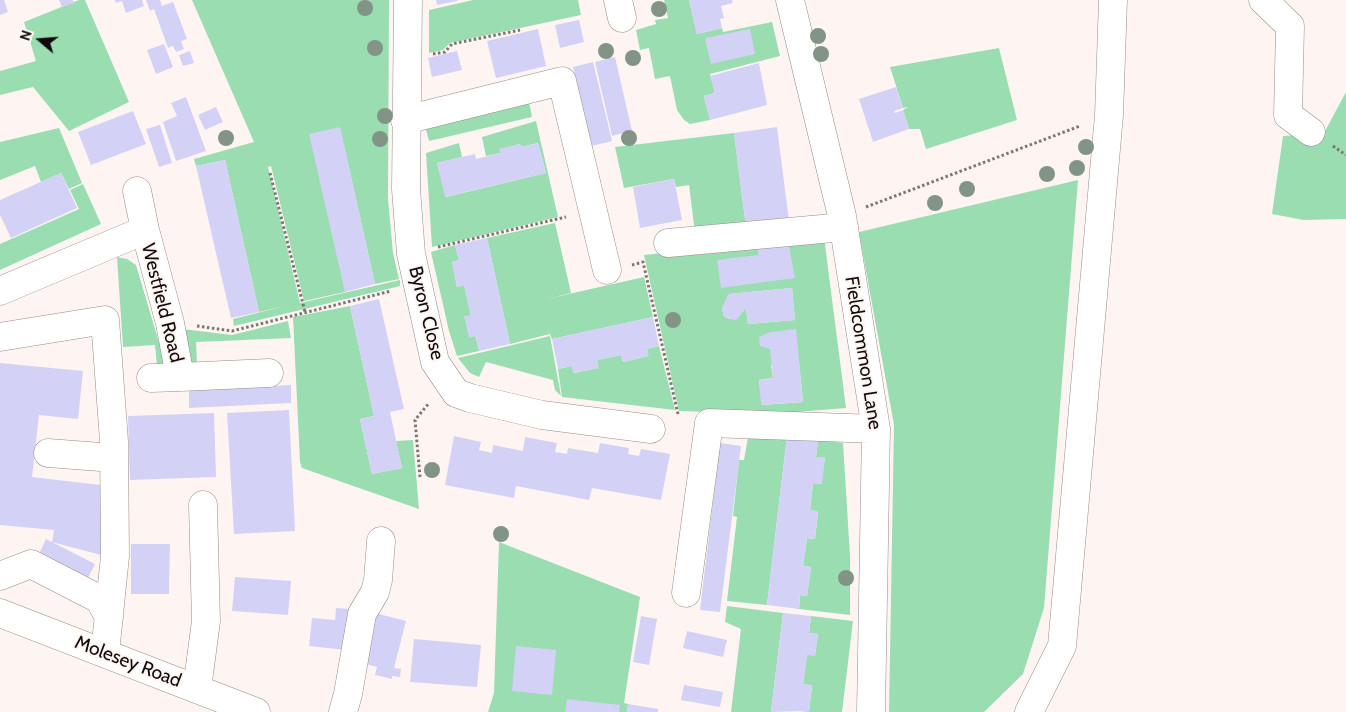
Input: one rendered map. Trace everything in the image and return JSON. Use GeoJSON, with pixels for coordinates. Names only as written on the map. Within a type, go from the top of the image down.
{"type":"FeatureCollection","features":[{"type":"Feature","properties":{"kind":"street","name":"Byron Close"},"geometry":{"type":"LineString","coordinates":[[408,0],[405,120],[406,189],[411,254],[436,362],[456,393],[470,398],[542,415],[651,429]]}},
{"type":"Feature","properties":{"kind":"street","name":"Fieldcommon Lane"},"geometry":{"type":"LineString","coordinates":[[790,0],[843,222],[876,430],[871,712]]}},
{"type":"Feature","properties":{"kind":"street"},"geometry":{"type":"LineString","coordinates":[[1029,712],[1062,646],[1109,115],[1114,0]]}},
{"type":"Feature","properties":{"kind":"street"},"geometry":{"type":"LineString","coordinates":[[1263,0],[1290,26],[1288,115],[1311,132]]}},
{"type":"Feature","properties":{"kind":"street"},"geometry":{"type":"LineString","coordinates":[[405,120],[562,81],[607,270]]}},
{"type":"Feature","properties":{"kind":"street","name":"Westfield Road"},"geometry":{"type":"LineString","coordinates":[[137,191],[145,230],[171,327],[180,377],[269,373]]}},
{"type":"Feature","properties":{"kind":"street"},"geometry":{"type":"LineString","coordinates":[[668,243],[843,222]]}},
{"type":"Feature","properties":{"kind":"street","name":"Westfield Road"},"geometry":{"type":"LineString","coordinates":[[0,291],[145,230]]}},
{"type":"Feature","properties":{"kind":"street"},"geometry":{"type":"LineString","coordinates":[[0,337],[105,320],[114,458],[115,556],[105,653]]}},
{"type":"Feature","properties":{"kind":"street"},"geometry":{"type":"LineString","coordinates":[[151,378],[180,377]]}},
{"type":"Feature","properties":{"kind":"street"},"geometry":{"type":"LineString","coordinates":[[686,593],[709,423],[876,430]]}},
{"type":"Feature","properties":{"kind":"street"},"geometry":{"type":"LineString","coordinates":[[48,453],[114,458]]}},
{"type":"Feature","properties":{"kind":"street"},"geometry":{"type":"LineString","coordinates":[[197,689],[206,621],[203,505]]}},
{"type":"Feature","properties":{"kind":"street"},"geometry":{"type":"LineString","coordinates":[[353,702],[362,614],[375,592],[378,580],[381,541]]}},
{"type":"Feature","properties":{"kind":"street"},"geometry":{"type":"LineString","coordinates":[[1,571],[31,564],[99,599],[109,616]]}},
{"type":"Feature","properties":{"kind":"street","name":"Molesey Road"},"geometry":{"type":"LineString","coordinates":[[0,613],[256,712]]}},
{"type":"Feature","properties":{"kind":"path"},"geometry":{"type":"LineString","coordinates":[[408,60],[445,52],[452,44],[520,30]]}},
{"type":"Feature","properties":{"kind":"path"},"geometry":{"type":"LineString","coordinates":[[843,222],[1109,115]]}},
{"type":"Feature","properties":{"kind":"path"},"geometry":{"type":"LineString","coordinates":[[270,173],[305,312]]}},
{"type":"Feature","properties":{"kind":"path"},"geometry":{"type":"LineString","coordinates":[[411,254],[593,211]]}},
{"type":"Feature","properties":{"kind":"path"},"geometry":{"type":"LineString","coordinates":[[607,270],[643,262],[678,414]]}},
{"type":"Feature","properties":{"kind":"path"},"geometry":{"type":"LineString","coordinates":[[171,327],[232,331],[418,284]]}},
{"type":"Feature","properties":{"kind":"path"},"geometry":{"type":"LineString","coordinates":[[420,477],[415,420],[447,379]]}},
{"type":"Feature","properties":{"kind":"green space"},"geometry":{"type":"Polygon","coordinates":[[[79,0],[85,0],[129,102],[69,131],[33,87],[0,95],[0,71],[36,61],[24,22],[79,0]]]}},
{"type":"Feature","properties":{"kind":"green space"},"geometry":{"type":"Polygon","coordinates":[[[192,0],[389,0],[388,199],[393,253],[399,279],[375,284],[340,128],[345,292],[304,301],[271,166],[268,167],[300,303],[400,280],[400,286],[234,326],[233,319],[289,305],[259,312],[225,160],[196,166],[194,159],[254,142],[192,0]]]}},
{"type":"Feature","properties":{"kind":"green space"},"geometry":{"type":"Polygon","coordinates":[[[473,0],[578,0],[581,15],[450,43],[443,50],[429,53],[429,10],[473,0]]]}},
{"type":"Feature","properties":{"kind":"green space"},"geometry":{"type":"Polygon","coordinates":[[[664,0],[689,0],[697,34],[722,28],[723,32],[772,22],[780,56],[710,74],[715,93],[704,96],[710,120],[690,124],[684,120],[677,110],[670,76],[655,79],[649,48],[640,50],[636,30],[656,24],[655,20],[668,18],[664,0]]]}},
{"type":"Feature","properties":{"kind":"green space"},"geometry":{"type":"Polygon","coordinates":[[[999,48],[1017,120],[926,149],[920,129],[909,129],[903,110],[908,107],[903,108],[890,67],[999,48]]]}},
{"type":"Feature","properties":{"kind":"green space"},"geometry":{"type":"Polygon","coordinates":[[[1346,92],[1346,219],[1304,220],[1272,214],[1283,136],[1324,133],[1346,92]]]}},
{"type":"Feature","properties":{"kind":"green space"},"geometry":{"type":"Polygon","coordinates":[[[529,102],[532,117],[429,141],[425,126],[529,102]]]}},
{"type":"Feature","properties":{"kind":"green space"},"geometry":{"type":"Polygon","coordinates":[[[536,121],[558,217],[432,247],[426,153],[459,143],[462,157],[437,163],[446,197],[546,173],[538,143],[521,147],[520,144],[500,149],[500,153],[486,156],[482,137],[536,121]]]}},
{"type":"Feature","properties":{"kind":"green space"},"geometry":{"type":"Polygon","coordinates":[[[59,128],[82,183],[69,189],[61,173],[41,182],[35,166],[0,180],[0,142],[59,128]]]}},
{"type":"Feature","properties":{"kind":"green space"},"geometry":{"type":"Polygon","coordinates":[[[734,133],[746,227],[695,233],[689,185],[676,187],[674,179],[624,188],[615,147],[734,133]]]}},
{"type":"Feature","properties":{"kind":"green space"},"geometry":{"type":"Polygon","coordinates":[[[1078,180],[1044,608],[1023,674],[984,712],[889,712],[894,425],[859,232],[1078,180]]]}},
{"type":"Feature","properties":{"kind":"green space"},"geometry":{"type":"Polygon","coordinates":[[[83,184],[101,224],[0,270],[0,244],[79,209],[70,190],[83,184]]]}},
{"type":"Feature","properties":{"kind":"green space"},"geometry":{"type":"Polygon","coordinates":[[[555,223],[571,293],[542,300],[644,277],[653,317],[552,339],[550,334],[510,344],[487,238],[555,223]]]}},
{"type":"Feature","properties":{"kind":"green space"},"geometry":{"type":"Polygon","coordinates":[[[824,237],[846,408],[772,414],[679,411],[644,255],[824,237]],[[792,288],[729,294],[722,309],[724,316],[729,319],[736,319],[746,308],[748,324],[795,320],[792,288]],[[799,363],[771,365],[773,378],[759,380],[762,405],[803,402],[799,363]]]}},
{"type":"Feature","properties":{"kind":"green space"},"geometry":{"type":"Polygon","coordinates":[[[455,245],[459,260],[452,262],[457,287],[464,285],[479,351],[457,356],[449,331],[431,252],[455,245]]]}},
{"type":"Feature","properties":{"kind":"green space"},"geometry":{"type":"Polygon","coordinates":[[[117,257],[127,259],[136,265],[165,363],[157,365],[155,345],[123,347],[117,257]]]}},
{"type":"Feature","properties":{"kind":"green space"},"geometry":{"type":"Polygon","coordinates":[[[350,306],[374,416],[360,419],[372,474],[402,468],[396,441],[413,440],[419,509],[302,468],[300,462],[293,317],[350,306]]]}},
{"type":"Feature","properties":{"kind":"green space"},"geometry":{"type":"Polygon","coordinates":[[[288,321],[291,338],[196,342],[197,362],[189,363],[182,329],[232,335],[288,321]]]}},
{"type":"Feature","properties":{"kind":"green space"},"geometry":{"type":"Polygon","coordinates":[[[550,336],[561,396],[555,390],[553,380],[486,362],[479,377],[470,373],[458,358],[550,336]]]}},
{"type":"Feature","properties":{"kind":"green space"},"geometry":{"type":"Polygon","coordinates":[[[659,346],[675,410],[562,397],[558,369],[572,366],[574,373],[598,368],[597,360],[621,355],[623,362],[648,356],[647,349],[659,346]]]}},
{"type":"Feature","properties":{"kind":"green space"},"geometry":{"type":"Polygon","coordinates":[[[787,436],[767,605],[727,601],[737,517],[733,516],[739,460],[744,460],[748,437],[787,436]]]}},
{"type":"Feature","properties":{"kind":"green space"},"geometry":{"type":"Polygon","coordinates":[[[818,440],[843,443],[850,556],[850,615],[799,609],[800,595],[807,596],[811,567],[803,566],[807,538],[815,539],[818,512],[810,510],[813,483],[821,484],[825,457],[816,457],[818,440]]]}},
{"type":"Feature","properties":{"kind":"green space"},"geometry":{"type":"Polygon","coordinates":[[[499,542],[640,597],[624,703],[628,704],[627,712],[488,712],[494,693],[499,542]]]}},
{"type":"Feature","properties":{"kind":"green space"},"geometry":{"type":"Polygon","coordinates":[[[727,606],[783,613],[771,712],[731,712],[741,629],[725,622],[727,606]]]}},
{"type":"Feature","properties":{"kind":"green space"},"geometry":{"type":"Polygon","coordinates":[[[811,616],[853,621],[842,712],[800,712],[809,711],[812,686],[803,684],[807,655],[815,655],[818,634],[809,633],[811,616]]]}},
{"type":"Feature","properties":{"kind":"building"},"geometry":{"type":"Polygon","coordinates":[[[0,0],[4,0],[8,12],[0,15],[0,0]]]}},
{"type":"Feature","properties":{"kind":"building"},"geometry":{"type":"Polygon","coordinates":[[[59,0],[73,0],[74,3],[62,7],[59,0]]]}},
{"type":"Feature","properties":{"kind":"building"},"geometry":{"type":"Polygon","coordinates":[[[115,0],[142,0],[144,6],[126,13],[122,1],[116,3],[115,0]]]}},
{"type":"Feature","properties":{"kind":"building"},"geometry":{"type":"Polygon","coordinates":[[[146,0],[160,0],[162,6],[173,2],[187,39],[181,41],[184,49],[176,52],[173,46],[168,48],[154,9],[150,11],[146,0]]]}},
{"type":"Feature","properties":{"kind":"building"},"geometry":{"type":"Polygon","coordinates":[[[436,0],[457,0],[458,1],[437,5],[436,0]]]}},
{"type":"Feature","properties":{"kind":"building"},"geometry":{"type":"Polygon","coordinates":[[[689,0],[732,0],[733,3],[721,6],[724,18],[720,19],[722,28],[697,34],[689,0]]]}},
{"type":"Feature","properties":{"kind":"building"},"geometry":{"type":"Polygon","coordinates":[[[579,20],[584,42],[560,48],[555,25],[579,20]]]}},
{"type":"Feature","properties":{"kind":"building"},"geometry":{"type":"Polygon","coordinates":[[[538,29],[546,66],[496,78],[487,41],[538,29]]]}},
{"type":"Feature","properties":{"kind":"building"},"geometry":{"type":"Polygon","coordinates":[[[750,29],[755,54],[711,64],[705,38],[750,29]]]}},
{"type":"Feature","properties":{"kind":"building"},"geometry":{"type":"Polygon","coordinates":[[[164,44],[173,67],[156,74],[147,50],[164,44]]]}},
{"type":"Feature","properties":{"kind":"building"},"geometry":{"type":"Polygon","coordinates":[[[190,51],[194,63],[183,66],[179,55],[190,51]]]}},
{"type":"Feature","properties":{"kind":"building"},"geometry":{"type":"Polygon","coordinates":[[[457,51],[462,70],[432,77],[428,58],[457,51]]]}},
{"type":"Feature","properties":{"kind":"building"},"geometry":{"type":"Polygon","coordinates":[[[615,57],[632,131],[612,136],[595,62],[615,57]]]}},
{"type":"Feature","properties":{"kind":"building"},"geometry":{"type":"Polygon","coordinates":[[[593,62],[612,141],[592,146],[573,67],[593,62]]]}},
{"type":"Feature","properties":{"kind":"building"},"geometry":{"type":"Polygon","coordinates":[[[759,63],[767,105],[710,120],[704,96],[715,93],[710,76],[759,63]]]}},
{"type":"Feature","properties":{"kind":"building"},"geometry":{"type":"Polygon","coordinates":[[[896,87],[903,108],[894,111],[895,113],[903,110],[909,129],[873,142],[859,99],[896,87]]]}},
{"type":"Feature","properties":{"kind":"building"},"geometry":{"type":"Polygon","coordinates":[[[186,97],[206,151],[176,161],[163,122],[177,116],[171,103],[186,97]]]}},
{"type":"Feature","properties":{"kind":"building"},"geometry":{"type":"Polygon","coordinates":[[[216,107],[223,122],[205,130],[198,115],[216,107]]]}},
{"type":"Feature","properties":{"kind":"building"},"geometry":{"type":"Polygon","coordinates":[[[133,111],[146,144],[91,165],[78,132],[133,111]]]}},
{"type":"Feature","properties":{"kind":"building"},"geometry":{"type":"Polygon","coordinates":[[[160,125],[172,163],[159,167],[146,129],[160,125]]]}},
{"type":"Feature","properties":{"kind":"building"},"geometry":{"type":"Polygon","coordinates":[[[340,127],[375,284],[345,292],[309,134],[340,127]]]}},
{"type":"Feature","properties":{"kind":"building"},"geometry":{"type":"Polygon","coordinates":[[[777,127],[789,221],[746,227],[734,133],[777,127]]]}},
{"type":"Feature","properties":{"kind":"building"},"geometry":{"type":"Polygon","coordinates":[[[538,143],[546,173],[445,197],[437,163],[475,154],[476,159],[500,153],[499,149],[520,144],[521,147],[538,143]]]}},
{"type":"Feature","properties":{"kind":"building"},"geometry":{"type":"Polygon","coordinates":[[[225,160],[259,312],[231,318],[196,166],[225,160]]]}},
{"type":"Feature","properties":{"kind":"building"},"geometry":{"type":"Polygon","coordinates":[[[61,173],[77,208],[11,238],[0,215],[0,200],[61,173]]]}},
{"type":"Feature","properties":{"kind":"building"},"geometry":{"type":"Polygon","coordinates":[[[674,179],[682,220],[640,228],[633,187],[674,179]]]}},
{"type":"Feature","properties":{"kind":"building"},"geometry":{"type":"Polygon","coordinates":[[[487,238],[510,344],[479,351],[476,336],[469,338],[464,316],[471,315],[464,285],[457,287],[452,262],[459,260],[455,245],[487,238]]]}},
{"type":"Feature","properties":{"kind":"building"},"geometry":{"type":"Polygon","coordinates":[[[788,241],[795,278],[721,288],[717,260],[758,255],[757,245],[788,241]]]}},
{"type":"Feature","properties":{"kind":"building"},"geometry":{"type":"Polygon","coordinates":[[[792,288],[795,320],[748,324],[746,308],[736,320],[724,316],[722,309],[728,294],[792,288]]]}},
{"type":"Feature","properties":{"kind":"building"},"geometry":{"type":"Polygon","coordinates":[[[379,299],[404,409],[390,412],[402,468],[372,474],[360,419],[374,416],[350,306],[379,299]]]}},
{"type":"Feature","properties":{"kind":"building"},"geometry":{"type":"Polygon","coordinates":[[[653,317],[659,346],[647,349],[649,356],[623,362],[621,355],[597,360],[599,368],[573,373],[572,366],[558,369],[552,339],[653,317]]]}},
{"type":"Feature","properties":{"kind":"building"},"geometry":{"type":"Polygon","coordinates":[[[796,329],[803,402],[761,405],[759,380],[773,378],[770,349],[760,346],[759,337],[770,332],[796,329]]]}},
{"type":"Feature","properties":{"kind":"building"},"geometry":{"type":"Polygon","coordinates":[[[0,363],[83,371],[78,419],[39,415],[32,477],[109,486],[101,555],[52,542],[54,530],[0,525],[0,363]]]}},
{"type":"Feature","properties":{"kind":"building"},"geometry":{"type":"Polygon","coordinates":[[[291,385],[291,403],[189,408],[189,390],[291,385]]]}},
{"type":"Feature","properties":{"kind":"building"},"geometry":{"type":"Polygon","coordinates":[[[289,410],[295,531],[234,534],[227,413],[289,410]]]}},
{"type":"Feature","properties":{"kind":"building"},"geometry":{"type":"Polygon","coordinates":[[[214,413],[216,477],[130,480],[128,416],[214,413]]]}},
{"type":"Feature","properties":{"kind":"building"},"geometry":{"type":"Polygon","coordinates":[[[454,436],[481,442],[479,450],[492,453],[493,445],[523,451],[525,437],[557,443],[555,452],[567,454],[568,448],[598,453],[600,443],[629,448],[628,454],[639,456],[641,449],[670,454],[661,500],[592,488],[589,500],[516,486],[514,498],[445,485],[454,436]]]}},
{"type":"Feature","properties":{"kind":"building"},"geometry":{"type":"Polygon","coordinates":[[[787,436],[818,440],[816,457],[825,457],[822,484],[813,483],[810,510],[818,511],[815,539],[807,538],[803,566],[811,567],[807,596],[800,595],[799,609],[767,605],[787,436]]]}},
{"type":"Feature","properties":{"kind":"building"},"geometry":{"type":"Polygon","coordinates":[[[720,443],[741,446],[720,612],[700,610],[720,443]]]}},
{"type":"Feature","properties":{"kind":"building"},"geometry":{"type":"Polygon","coordinates":[[[46,539],[95,564],[83,588],[34,564],[46,539]]]}},
{"type":"Feature","properties":{"kind":"building"},"geometry":{"type":"Polygon","coordinates":[[[131,544],[170,544],[169,594],[131,594],[131,544]]]}},
{"type":"Feature","properties":{"kind":"building"},"geometry":{"type":"Polygon","coordinates":[[[235,577],[291,581],[288,615],[232,611],[235,577]]]}},
{"type":"Feature","properties":{"kind":"building"},"geometry":{"type":"Polygon","coordinates":[[[336,608],[350,609],[346,650],[309,646],[312,618],[335,620],[336,608]]]}},
{"type":"Feature","properties":{"kind":"building"},"geometry":{"type":"Polygon","coordinates":[[[375,613],[406,621],[394,668],[401,669],[400,677],[392,676],[392,679],[375,675],[377,667],[362,663],[375,613]]]}},
{"type":"Feature","properties":{"kind":"building"},"geometry":{"type":"Polygon","coordinates":[[[783,613],[811,616],[809,633],[818,634],[815,656],[807,655],[803,684],[812,685],[809,711],[771,712],[783,613]]]}},
{"type":"Feature","properties":{"kind":"building"},"geometry":{"type":"Polygon","coordinates":[[[641,616],[657,619],[649,665],[633,662],[641,616]]]}},
{"type":"Feature","properties":{"kind":"building"},"geometry":{"type":"Polygon","coordinates":[[[687,631],[727,640],[723,657],[683,648],[687,631]]]}},
{"type":"Feature","properties":{"kind":"building"},"geometry":{"type":"Polygon","coordinates":[[[414,639],[481,645],[477,687],[410,682],[414,639]]]}},
{"type":"Feature","properties":{"kind":"building"},"geometry":{"type":"Polygon","coordinates":[[[516,646],[556,650],[552,695],[512,691],[516,646]]]}},
{"type":"Feature","properties":{"kind":"building"},"geometry":{"type":"Polygon","coordinates":[[[684,685],[723,692],[720,707],[681,700],[684,685]]]}},
{"type":"Feature","properties":{"kind":"building"},"geometry":{"type":"Polygon","coordinates":[[[567,699],[620,705],[619,712],[565,712],[567,699]]]}},
{"type":"Feature","properties":{"kind":"building"},"geometry":{"type":"Polygon","coordinates":[[[628,704],[658,709],[658,712],[627,712],[628,704]]]}}]}
